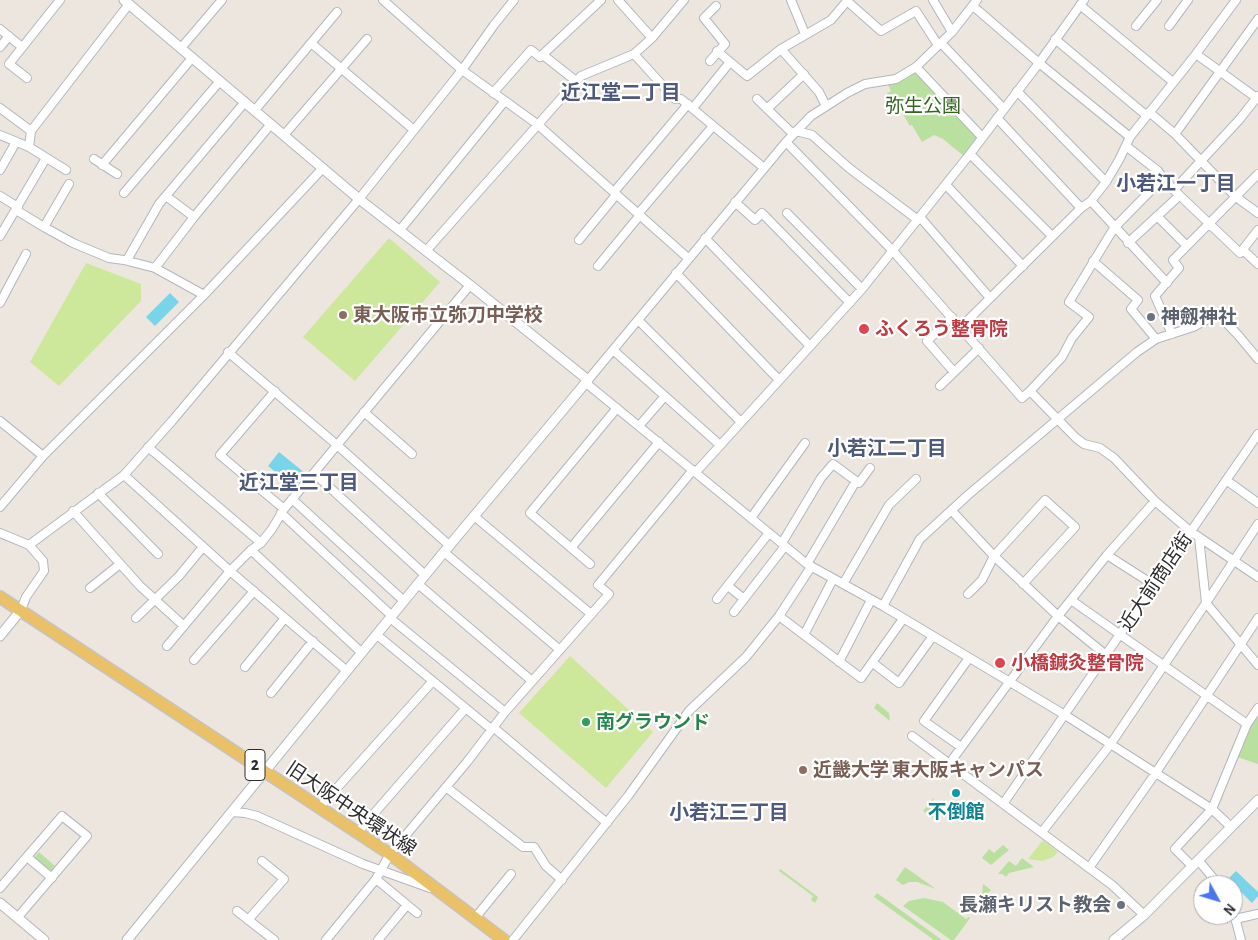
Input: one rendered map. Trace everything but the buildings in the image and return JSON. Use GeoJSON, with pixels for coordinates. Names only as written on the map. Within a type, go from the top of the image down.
{"type":"FeatureCollection","features":[{"type":"Feature","properties":{"kind":"main road","name":"旧大阪中央環状線"},"geometry":{"type":"LineString","coordinates":[[0,597],[390,854],[504,940]]}},
{"type":"Feature","properties":{"kind":"street"},"geometry":{"type":"LineString","coordinates":[[27,78],[8,64],[60,0]]}},
{"type":"Feature","properties":{"kind":"street"},"geometry":{"type":"LineString","coordinates":[[181,48],[222,0]]}},
{"type":"Feature","properties":{"kind":"street"},"geometry":{"type":"LineString","coordinates":[[383,0],[462,70],[504,102],[538,124],[688,258]]}},
{"type":"Feature","properties":{"kind":"street"},"geometry":{"type":"LineString","coordinates":[[29,546],[73,511],[124,475],[148,448],[358,199],[462,70],[514,0]]}},
{"type":"Feature","properties":{"kind":"street"},"geometry":{"type":"LineString","coordinates":[[493,94],[531,50],[540,57],[601,0]]}},
{"type":"Feature","properties":{"kind":"street"},"geometry":{"type":"LineString","coordinates":[[618,0],[652,38]]}},
{"type":"Feature","properties":{"kind":"street"},"geometry":{"type":"LineString","coordinates":[[426,250],[580,76],[634,54],[652,38],[684,0]]}},
{"type":"Feature","properties":{"kind":"street"},"geometry":{"type":"LineString","coordinates":[[790,0],[805,34]]}},
{"type":"Feature","properties":{"kind":"street"},"geometry":{"type":"LineString","coordinates":[[933,0],[952,32]]}},
{"type":"Feature","properties":{"kind":"street"},"geometry":{"type":"LineString","coordinates":[[1136,26],[1157,0]]}},
{"type":"Feature","properties":{"kind":"street"},"geometry":{"type":"LineString","coordinates":[[1169,26],[1188,0]]}},
{"type":"Feature","properties":{"kind":"street"},"geometry":{"type":"LineString","coordinates":[[961,327],[1052,236],[1091,201],[1106,182],[1130,137],[1236,0]]}},
{"type":"Feature","properties":{"kind":"street"},"geometry":{"type":"LineString","coordinates":[[717,51],[747,76],[805,34],[831,20],[848,1],[881,31],[916,11],[940,44],[1004,109]]}},
{"type":"Feature","properties":{"kind":"street"},"geometry":{"type":"LineString","coordinates":[[29,147],[31,131],[126,2],[358,199],[470,285],[769,534],[809,565],[883,606],[1065,715],[1212,809],[1231,827]]}},
{"type":"Feature","properties":{"kind":"street"},"geometry":{"type":"LineString","coordinates":[[127,940],[425,575],[688,258],[794,132],[811,116],[865,84],[896,78],[916,67],[952,32],[975,3],[1039,63],[1130,137]]}},
{"type":"Feature","properties":{"kind":"street"},"geometry":{"type":"LineString","coordinates":[[326,940],[376,879],[390,854],[505,712],[609,594],[598,585],[694,471],[862,289],[970,154],[1082,3],[1173,82]]}},
{"type":"Feature","properties":{"kind":"street"},"geometry":{"type":"LineString","coordinates":[[710,61],[725,44],[704,18],[716,6]]}},
{"type":"Feature","properties":{"kind":"street"},"geometry":{"type":"LineString","coordinates":[[255,110],[338,12]]}},
{"type":"Feature","properties":{"kind":"street"},"geometry":{"type":"LineString","coordinates":[[1175,134],[1258,19]]}},
{"type":"Feature","properties":{"kind":"street"},"geometry":{"type":"LineString","coordinates":[[0,29],[22,47]]}},
{"type":"Feature","properties":{"kind":"street"},"geometry":{"type":"LineString","coordinates":[[0,47],[9,36]]}},
{"type":"Feature","properties":{"kind":"street"},"geometry":{"type":"LineString","coordinates":[[284,135],[367,39]]}},
{"type":"Feature","properties":{"kind":"street"},"geometry":{"type":"LineString","coordinates":[[1055,39],[1175,134],[1236,197],[1258,213]]}},
{"type":"Feature","properties":{"kind":"street"},"geometry":{"type":"LineString","coordinates":[[311,43],[414,130]]}},
{"type":"Feature","properties":{"kind":"street"},"geometry":{"type":"LineString","coordinates":[[781,50],[819,92],[826,106]]}},
{"type":"Feature","properties":{"kind":"street"},"geometry":{"type":"LineString","coordinates":[[543,54],[576,81]]}},
{"type":"Feature","properties":{"kind":"street"},"geometry":{"type":"LineString","coordinates":[[634,54],[675,99],[682,99],[764,168]]}},
{"type":"Feature","properties":{"kind":"street"},"geometry":{"type":"LineString","coordinates":[[1128,242],[1157,216],[1200,161],[1258,98],[1196,54]]}},
{"type":"Feature","properties":{"kind":"street"},"geometry":{"type":"LineString","coordinates":[[102,164],[192,58]]}},
{"type":"Feature","properties":{"kind":"street"},"geometry":{"type":"LineString","coordinates":[[578,240],[615,193],[730,62]]}},
{"type":"Feature","properties":{"kind":"street"},"geometry":{"type":"LineString","coordinates":[[916,67],[982,137]]}},
{"type":"Feature","properties":{"kind":"street"},"geometry":{"type":"LineString","coordinates":[[767,110],[804,74]]}},
{"type":"Feature","properties":{"kind":"street"},"geometry":{"type":"LineString","coordinates":[[124,193],[220,81]]}},
{"type":"Feature","properties":{"kind":"street"},"geometry":{"type":"LineString","coordinates":[[1017,92],[1106,182]]}},
{"type":"Feature","properties":{"kind":"street"},"geometry":{"type":"LineString","coordinates":[[757,99],[767,110],[794,132],[812,135],[849,168],[919,219],[990,298]]}},
{"type":"Feature","properties":{"kind":"street"},"geometry":{"type":"LineString","coordinates":[[127,260],[159,204],[244,102]]}},
{"type":"Feature","properties":{"kind":"street"},"geometry":{"type":"LineString","coordinates":[[400,230],[504,102]]}},
{"type":"Feature","properties":{"kind":"street"},"geometry":{"type":"LineString","coordinates":[[0,108],[31,131]]}},
{"type":"Feature","properties":{"kind":"street"},"geometry":{"type":"LineString","coordinates":[[997,118],[1081,208]]}},
{"type":"Feature","properties":{"kind":"street"},"geometry":{"type":"LineString","coordinates":[[155,268],[194,217],[271,124]]}},
{"type":"Feature","properties":{"kind":"street"},"geometry":{"type":"LineString","coordinates":[[598,266],[713,126]]}},
{"type":"Feature","properties":{"kind":"street"},"geometry":{"type":"LineString","coordinates":[[0,135],[29,147],[66,170]]}},
{"type":"Feature","properties":{"kind":"street"},"geometry":{"type":"LineString","coordinates":[[0,170],[16,142]]}},
{"type":"Feature","properties":{"kind":"street"},"geometry":{"type":"LineString","coordinates":[[786,142],[893,251],[1022,398],[1030,392],[1062,357],[1072,338],[1089,317],[1069,302],[1114,228],[1163,178]]}},
{"type":"Feature","properties":{"kind":"street"},"geometry":{"type":"LineString","coordinates":[[1126,146],[1158,171],[1176,193],[1240,253],[1258,230]]}},
{"type":"Feature","properties":{"kind":"street"},"geometry":{"type":"LineString","coordinates":[[970,154],[1052,236]]}},
{"type":"Feature","properties":{"kind":"street"},"geometry":{"type":"LineString","coordinates":[[0,236],[46,158]]}},
{"type":"Feature","properties":{"kind":"street"},"geometry":{"type":"LineString","coordinates":[[94,159],[117,174]]}},
{"type":"Feature","properties":{"kind":"street"},"geometry":{"type":"LineString","coordinates":[[0,506],[43,456],[204,295],[323,168]]}},
{"type":"Feature","properties":{"kind":"street"},"geometry":{"type":"LineString","coordinates":[[1172,334],[1155,296],[1180,268],[1173,260],[1258,174]]}},
{"type":"Feature","properties":{"kind":"street"},"geometry":{"type":"LineString","coordinates":[[44,227],[69,184]]}},
{"type":"Feature","properties":{"kind":"street"},"geometry":{"type":"LineString","coordinates":[[946,185],[1023,266]]}},
{"type":"Feature","properties":{"kind":"street"},"geometry":{"type":"LineString","coordinates":[[0,196],[44,227],[73,243],[109,258],[127,260],[155,268],[204,295]]}},
{"type":"Feature","properties":{"kind":"street"},"geometry":{"type":"LineString","coordinates":[[166,196],[194,217]]}},
{"type":"Feature","properties":{"kind":"street"},"geometry":{"type":"LineString","coordinates":[[1091,201],[1167,283]]}},
{"type":"Feature","properties":{"kind":"street"},"geometry":{"type":"LineString","coordinates":[[735,202],[755,220],[762,213],[850,303]]}},
{"type":"Feature","properties":{"kind":"street"},"geometry":{"type":"LineString","coordinates":[[787,213],[862,289]]}},
{"type":"Feature","properties":{"kind":"street"},"geometry":{"type":"LineString","coordinates":[[1157,216],[1187,246]]}},
{"type":"Feature","properties":{"kind":"street"},"geometry":{"type":"LineString","coordinates":[[705,238],[810,346]]}},
{"type":"Feature","properties":{"kind":"street"},"geometry":{"type":"LineString","coordinates":[[1243,250],[1258,264]]}},
{"type":"Feature","properties":{"kind":"street"},"geometry":{"type":"LineString","coordinates":[[1,298],[26,254]]}},
{"type":"Feature","properties":{"kind":"street"},"geometry":{"type":"LineString","coordinates":[[1093,261],[1138,300],[1131,309],[1156,339]]}},
{"type":"Feature","properties":{"kind":"street"},"geometry":{"type":"LineString","coordinates":[[676,273],[779,380]]}},
{"type":"Feature","properties":{"kind":"street"},"geometry":{"type":"LineString","coordinates":[[167,646],[230,571],[251,550],[261,543],[272,529],[282,511],[470,285]]}},
{"type":"Feature","properties":{"kind":"street"},"geometry":{"type":"LineString","coordinates":[[883,606],[920,539],[968,494],[1057,420],[1114,369],[1156,339],[1193,327],[1218,314],[1258,359]]}},
{"type":"Feature","properties":{"kind":"street"},"geometry":{"type":"LineString","coordinates":[[952,317],[927,341],[954,372]]}},
{"type":"Feature","properties":{"kind":"street"},"geometry":{"type":"LineString","coordinates":[[638,320],[740,422]]}},
{"type":"Feature","properties":{"kind":"street"},"geometry":{"type":"LineString","coordinates":[[1251,350],[1258,344]]}},
{"type":"Feature","properties":{"kind":"street"},"geometry":{"type":"LineString","coordinates":[[940,386],[979,348]]}},
{"type":"Feature","properties":{"kind":"street"},"geometry":{"type":"LineString","coordinates":[[613,350],[720,445]]}},
{"type":"Feature","properties":{"kind":"street"},"geometry":{"type":"LineString","coordinates":[[228,352],[337,444],[447,549],[560,650]]}},
{"type":"Feature","properties":{"kind":"street"},"geometry":{"type":"LineString","coordinates":[[275,391],[220,456],[282,511],[391,617],[505,712]]}},
{"type":"Feature","properties":{"kind":"street"},"geometry":{"type":"LineString","coordinates":[[1030,392],[1084,444],[1100,448],[1114,458],[1155,501],[1190,531],[1258,576]]}},
{"type":"Feature","properties":{"kind":"street"},"geometry":{"type":"LineString","coordinates":[[639,426],[665,396]]}},
{"type":"Feature","properties":{"kind":"street"},"geometry":{"type":"LineString","coordinates":[[590,564],[530,513],[617,408]]}},
{"type":"Feature","properties":{"kind":"street"},"geometry":{"type":"LineString","coordinates":[[364,412],[412,454]]}},
{"type":"Feature","properties":{"kind":"street"},"geometry":{"type":"LineString","coordinates":[[0,421],[43,456]]}},
{"type":"Feature","properties":{"kind":"street","name":"近大前商店街"},"geometry":{"type":"LineString","coordinates":[[1003,804],[1258,434]]}},
{"type":"Feature","properties":{"kind":"street"},"geometry":{"type":"LineString","coordinates":[[571,548],[659,442]]}},
{"type":"Feature","properties":{"kind":"street"},"geometry":{"type":"LineString","coordinates":[[751,518],[805,443]]}},
{"type":"Feature","properties":{"kind":"street"},"geometry":{"type":"LineString","coordinates":[[148,448],[261,543]]}},
{"type":"Feature","properties":{"kind":"street"},"geometry":{"type":"LineString","coordinates":[[734,612],[783,545],[821,478],[833,464],[859,483],[870,468]]}},
{"type":"Feature","properties":{"kind":"street"},"geometry":{"type":"LineString","coordinates":[[314,473],[425,575]]}},
{"type":"Feature","properties":{"kind":"street"},"geometry":{"type":"LineString","coordinates":[[124,475],[230,571],[348,671]]}},
{"type":"Feature","properties":{"kind":"street"},"geometry":{"type":"LineString","coordinates":[[843,584],[890,505],[916,479]]}},
{"type":"Feature","properties":{"kind":"street"},"geometry":{"type":"LineString","coordinates":[[1226,480],[1258,503]]}},
{"type":"Feature","properties":{"kind":"street"},"geometry":{"type":"LineString","coordinates":[[513,940],[607,823],[689,711],[746,657],[779,616],[856,481]]}},
{"type":"Feature","properties":{"kind":"street"},"geometry":{"type":"LineString","coordinates":[[98,493],[158,554]]}},
{"type":"Feature","properties":{"kind":"street"},"geometry":{"type":"LineString","coordinates":[[292,499],[404,601]]}},
{"type":"Feature","properties":{"kind":"street"},"geometry":{"type":"LineString","coordinates":[[968,594],[982,580],[994,556],[1045,500],[1075,527],[1024,584]]}},
{"type":"Feature","properties":{"kind":"street"},"geometry":{"type":"LineString","coordinates":[[949,764],[1058,616],[1107,555],[1155,501]]}},
{"type":"Feature","properties":{"kind":"street"},"geometry":{"type":"LineString","coordinates":[[73,511],[140,586],[184,626]]}},
{"type":"Feature","properties":{"kind":"street"},"geometry":{"type":"LineString","coordinates":[[952,511],[994,556],[1058,616],[1106,655]]}},
{"type":"Feature","properties":{"kind":"street"},"geometry":{"type":"LineString","coordinates":[[474,516],[591,614]]}},
{"type":"Feature","properties":{"kind":"street"},"geometry":{"type":"LineString","coordinates":[[1042,832],[1110,744],[1258,524]]}},
{"type":"Feature","properties":{"kind":"street"},"geometry":{"type":"LineString","coordinates":[[0,533],[29,546],[43,560],[44,571],[26,597],[21,610],[0,636]]}},
{"type":"Feature","properties":{"kind":"street"},"geometry":{"type":"LineString","coordinates":[[718,599],[769,534]]}},
{"type":"Feature","properties":{"kind":"street"},"geometry":{"type":"LineString","coordinates":[[1199,537],[1206,603],[1258,665]]}},
{"type":"Feature","properties":{"kind":"street"},"geometry":{"type":"LineString","coordinates":[[136,618],[178,576],[203,547]]}},
{"type":"Feature","properties":{"kind":"street"},"geometry":{"type":"LineString","coordinates":[[251,550],[362,653]]}},
{"type":"Feature","properties":{"kind":"street"},"geometry":{"type":"LineString","coordinates":[[1107,555],[1154,585]]}},
{"type":"Feature","properties":{"kind":"street"},"geometry":{"type":"LineString","coordinates":[[90,588],[120,564]]}},
{"type":"Feature","properties":{"kind":"street"},"geometry":{"type":"LineString","coordinates":[[804,635],[833,579]]}},
{"type":"Feature","properties":{"kind":"street"},"geometry":{"type":"LineString","coordinates":[[418,584],[532,681]]}},
{"type":"Feature","properties":{"kind":"street"},"geometry":{"type":"LineString","coordinates":[[728,586],[744,599]]}},
{"type":"Feature","properties":{"kind":"street"},"geometry":{"type":"LineString","coordinates":[[194,660],[254,591]]}},
{"type":"Feature","properties":{"kind":"street"},"geometry":{"type":"LineString","coordinates":[[839,662],[871,600]]}},
{"type":"Feature","properties":{"kind":"street"},"geometry":{"type":"LineString","coordinates":[[1071,600],[1247,724]]}},
{"type":"Feature","properties":{"kind":"street"},"geometry":{"type":"LineString","coordinates":[[779,616],[861,678],[902,619]]}},
{"type":"Feature","properties":{"kind":"street"},"geometry":{"type":"LineString","coordinates":[[244,667],[286,618]]}},
{"type":"Feature","properties":{"kind":"street"},"geometry":{"type":"LineString","coordinates":[[1089,868],[1155,774],[1258,618]]}},
{"type":"Feature","properties":{"kind":"street"},"geometry":{"type":"LineString","coordinates":[[376,635],[607,823]]}},
{"type":"Feature","properties":{"kind":"street"},"geometry":{"type":"LineString","coordinates":[[872,663],[899,683],[933,636]]}},
{"type":"Feature","properties":{"kind":"street"},"geometry":{"type":"LineString","coordinates":[[272,693],[313,641]]}},
{"type":"Feature","properties":{"kind":"street"},"geometry":{"type":"LineString","coordinates":[[961,747],[924,720],[969,658]]}},
{"type":"Feature","properties":{"kind":"street"},"geometry":{"type":"LineString","coordinates":[[319,808],[432,682]]}},
{"type":"Feature","properties":{"kind":"street"},"geometry":{"type":"LineString","coordinates":[[357,833],[465,708]]}},
{"type":"Feature","properties":{"kind":"street"},"geometry":{"type":"LineString","coordinates":[[1209,875],[1175,849],[1212,809],[1247,724],[1258,708]]}},
{"type":"Feature","properties":{"kind":"street"},"geometry":{"type":"LineString","coordinates":[[912,736],[1112,885],[1144,914]]}},
{"type":"Feature","properties":{"kind":"street"},"geometry":{"type":"LineString","coordinates":[[446,787],[522,847],[534,847],[546,866],[562,880]]}},
{"type":"Feature","properties":{"kind":"street"},"geometry":{"type":"LineString","coordinates":[[1114,940],[1144,914],[1258,800]]}},
{"type":"Feature","properties":{"kind":"street"},"geometry":{"type":"LineString","coordinates":[[232,812],[257,816],[362,864],[439,891]]}},
{"type":"Feature","properties":{"kind":"street"},"geometry":{"type":"LineString","coordinates":[[0,888],[62,816],[87,836],[18,918]]}},
{"type":"Feature","properties":{"kind":"street"},"geometry":{"type":"LineString","coordinates":[[27,857],[52,878]]}},
{"type":"Feature","properties":{"kind":"street"},"geometry":{"type":"LineString","coordinates":[[248,920],[284,879],[262,861]]}},
{"type":"Feature","properties":{"kind":"street"},"geometry":{"type":"LineString","coordinates":[[475,918],[510,874]]}},
{"type":"Feature","properties":{"kind":"street"},"geometry":{"type":"LineString","coordinates":[[376,879],[417,913]]}},
{"type":"Feature","properties":{"kind":"street"},"geometry":{"type":"LineString","coordinates":[[0,902],[44,940]]}},
{"type":"Feature","properties":{"kind":"street"},"geometry":{"type":"LineString","coordinates":[[378,940],[407,905]]}},
{"type":"Feature","properties":{"kind":"street"},"geometry":{"type":"LineString","coordinates":[[237,911],[272,939]]}},
{"type":"Feature","properties":{"kind":"street"},"geometry":{"type":"LineString","coordinates":[[1243,917],[1258,914]]}},
{"type":"Feature","properties":{"kind":"street"},"geometry":{"type":"LineString","coordinates":[[1237,925],[1241,940]]}},
{"type":"Feature","properties":{"kind":"green space","name":"弥生公園"},"geometry":{"type":"Polygon","coordinates":[[[917,71],[979,137],[965,157],[943,139],[934,135],[922,142],[901,111],[895,108],[887,93],[891,91],[888,85],[902,80],[917,71]]]}},
{"type":"Feature","properties":{"kind":"green space"},"geometry":{"type":"Polygon","coordinates":[[[389,238],[440,282],[355,381],[303,337],[389,238]]]}},
{"type":"Feature","properties":{"kind":"green space"},"geometry":{"type":"Polygon","coordinates":[[[86,263],[141,284],[141,301],[59,386],[30,362],[86,263]]]}},
{"type":"Feature","properties":{"kind":"green space","name":"南グラウンド"},"geometry":{"type":"Polygon","coordinates":[[[570,656],[653,732],[606,788],[519,713],[570,656]]]}},
{"type":"Feature","properties":{"kind":"green space"},"geometry":{"type":"Polygon","coordinates":[[[877,703],[889,713],[890,721],[874,708],[877,703]]]}},
{"type":"Feature","properties":{"kind":"green space"},"geometry":{"type":"Polygon","coordinates":[[[1258,715],[1258,764],[1237,757],[1249,726],[1258,715]]]}},
{"type":"Feature","properties":{"kind":"green space"},"geometry":{"type":"Polygon","coordinates":[[[934,797],[932,804],[937,807],[939,804],[941,805],[932,818],[923,811],[934,797]]]}},
{"type":"Feature","properties":{"kind":"green space"},"geometry":{"type":"Polygon","coordinates":[[[1043,840],[1058,852],[1053,857],[1042,861],[1028,859],[1043,840]]]}},
{"type":"Feature","properties":{"kind":"green space"},"geometry":{"type":"Polygon","coordinates":[[[1003,845],[1009,850],[991,865],[982,858],[989,849],[994,853],[1003,845]]]}},
{"type":"Feature","properties":{"kind":"green space"},"geometry":{"type":"Polygon","coordinates":[[[39,852],[55,866],[49,873],[33,859],[39,852]]]}},
{"type":"Feature","properties":{"kind":"green space"},"geometry":{"type":"Polygon","coordinates":[[[1022,858],[1034,867],[1009,873],[1006,877],[998,874],[1009,861],[1016,866],[1022,858]]]}},
{"type":"Feature","properties":{"kind":"green space"},"geometry":{"type":"Polygon","coordinates":[[[905,867],[936,889],[917,882],[909,882],[903,885],[896,880],[905,867]]]}},
{"type":"Feature","properties":{"kind":"green space"},"geometry":{"type":"Polygon","coordinates":[[[780,869],[818,897],[815,903],[811,900],[813,896],[779,871],[780,869]]]}},
{"type":"Feature","properties":{"kind":"green space"},"geometry":{"type":"Polygon","coordinates":[[[983,884],[991,890],[978,908],[976,907],[982,895],[983,884]]]}},
{"type":"Feature","properties":{"kind":"green space"},"geometry":{"type":"Polygon","coordinates":[[[877,893],[942,940],[934,940],[874,897],[877,893]]]}},
{"type":"Feature","properties":{"kind":"green space"},"geometry":{"type":"Polygon","coordinates":[[[924,898],[943,902],[966,919],[970,918],[954,940],[951,940],[903,906],[909,901],[924,898]]]}},
{"type":"Feature","properties":{"kind":"water"},"geometry":{"type":"Polygon","coordinates":[[[170,293],[179,302],[155,326],[146,317],[170,293]]]}},
{"type":"Feature","properties":{"kind":"water"},"geometry":{"type":"Polygon","coordinates":[[[279,452],[305,473],[294,487],[268,466],[279,452]]]}},
{"type":"Feature","properties":{"kind":"water"},"geometry":{"type":"Polygon","coordinates":[[[1236,871],[1240,875],[1232,875],[1236,871]]]}},
{"type":"Feature","properties":{"kind":"water"},"geometry":{"type":"Polygon","coordinates":[[[1243,878],[1258,892],[1258,896],[1252,903],[1243,894],[1243,878]]]}},
{"type":"Feature","properties":{"kind":"place","name":"東大阪市立弥刀中学校"},"geometry":{"type":"Point","coordinates":[343,315]}},
{"type":"Feature","properties":{"kind":"place","name":"神劔神社"},"geometry":{"type":"Point","coordinates":[1151,317]}},
{"type":"Feature","properties":{"kind":"place","name":"ふくろう整骨院"},"geometry":{"type":"Point","coordinates":[864,329]}},
{"type":"Feature","properties":{"kind":"place","name":"小橋鍼灸整骨院"},"geometry":{"type":"Point","coordinates":[1000,663]}},
{"type":"Feature","properties":{"kind":"place","name":"南グラウンド"},"geometry":{"type":"Point","coordinates":[586,722]}},
{"type":"Feature","properties":{"kind":"place","name":"近畿大学 東大阪キャンパス"},"geometry":{"type":"Point","coordinates":[803,770]}},
{"type":"Feature","properties":{"kind":"place","name":"不倒館"},"geometry":{"type":"Point","coordinates":[956,793]}},
{"type":"Feature","properties":{"kind":"place","name":"長瀬キリスト教会"},"geometry":{"type":"Point","coordinates":[1121,905]}},
{"type":"Feature","properties":{"kind":"district","name":"近江堂二丁目"},"geometry":{"type":"Point","coordinates":[621,93]}},
{"type":"Feature","properties":{"kind":"district","name":"小若江一丁目"},"geometry":{"type":"Point","coordinates":[1176,184]}},
{"type":"Feature","properties":{"kind":"district","name":"小若江二丁目"},"geometry":{"type":"Point","coordinates":[887,449]}},
{"type":"Feature","properties":{"kind":"district","name":"近江堂三丁目"},"geometry":{"type":"Point","coordinates":[299,483]}},
{"type":"Feature","properties":{"kind":"district","name":"小若江三丁目"},"geometry":{"type":"Point","coordinates":[729,813]}}]}
